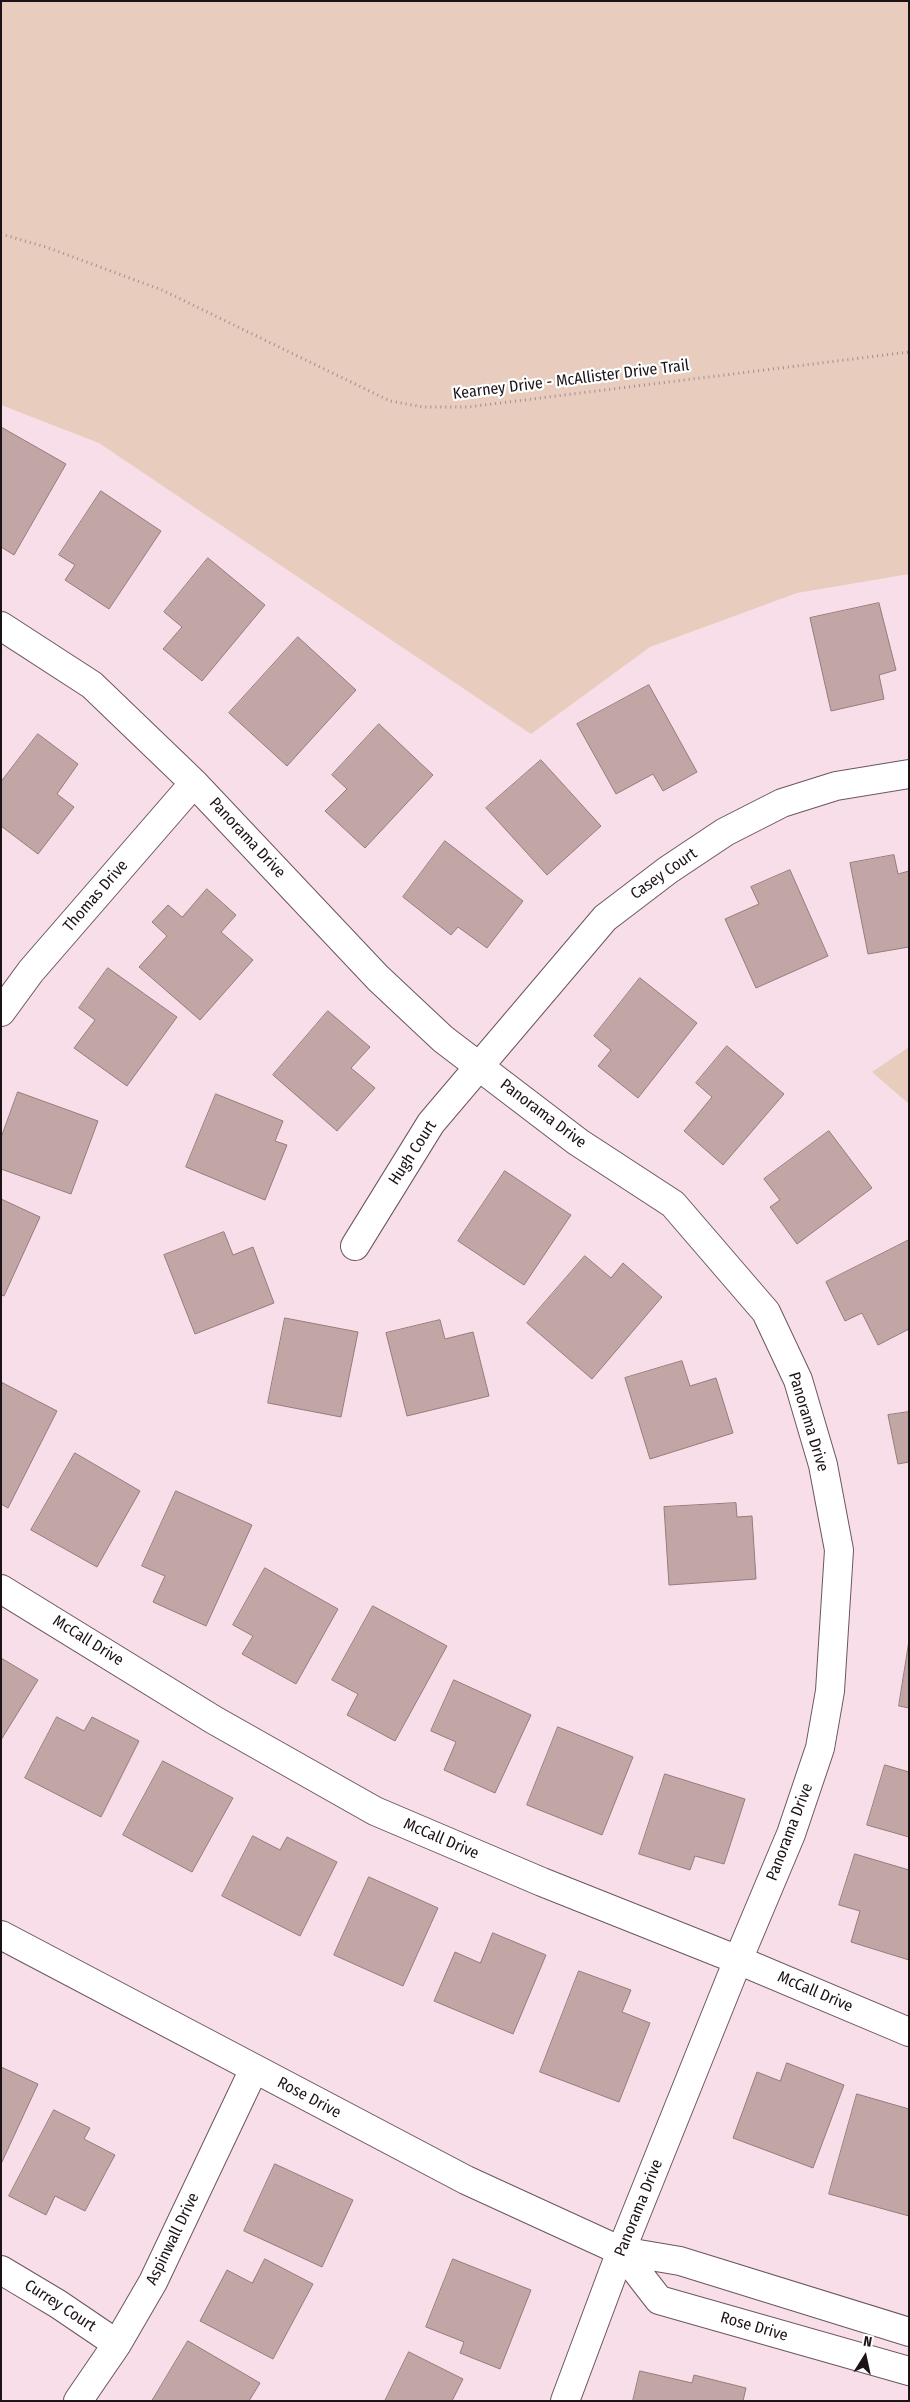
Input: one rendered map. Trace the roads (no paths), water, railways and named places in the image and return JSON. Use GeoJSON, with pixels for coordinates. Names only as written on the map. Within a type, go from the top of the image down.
{"type":"FeatureCollection","features":[{"type":"Feature","properties":{"kind":"street","name":"Panorama Drive"},"geometry":{"type":"LineString","coordinates":[[1,626],[92,685],[194,782],[378,978],[444,1038],[578,1142],[673,1204],[766,1312],[801,1390],[823,1465],[839,1550],[830,1691],[820,1748],[797,1817],[622,2251],[565,2401]]}},
{"type":"Feature","properties":{"kind":"street","name":"Casey Court"},"geometry":{"type":"LineString","coordinates":[[479,1066],[605,918],[668,870],[725,832],[782,803],[836,786],[909,774]]}},
{"type":"Feature","properties":{"kind":"street","name":"Thomas Drive"},"geometry":{"type":"LineString","coordinates":[[1,1012],[31,971],[194,782]]}},
{"type":"Feature","properties":{"kind":"street","name":"Hugh Court"},"geometry":{"type":"LineString","coordinates":[[355,1246],[431,1123],[479,1066]]}},
{"type":"Feature","properties":{"kind":"street","name":"McCall Drive"},"geometry":{"type":"LineString","coordinates":[[1,1589],[214,1720],[375,1811],[542,1882],[738,1960],[909,2032]]}},
{"type":"Feature","properties":{"kind":"street","name":"Rose Drive"},"geometry":{"type":"LineString","coordinates":[[1,1935],[466,2180],[622,2251],[680,2261],[909,2332]]}},
{"type":"Feature","properties":{"kind":"street","name":"Aspinwall Drive"},"geometry":{"type":"LineString","coordinates":[[78,2401],[117,2344],[153,2282],[254,2069]]}},
{"type":"Feature","properties":{"kind":"street","name":"Rose Drive"},"geometry":{"type":"LineString","coordinates":[[622,2251],[659,2300],[909,2371]]}},
{"type":"Feature","properties":{"kind":"street","name":"Currey Court"},"geometry":{"type":"LineString","coordinates":[[1,2270],[58,2304],[117,2344]]}}]}
